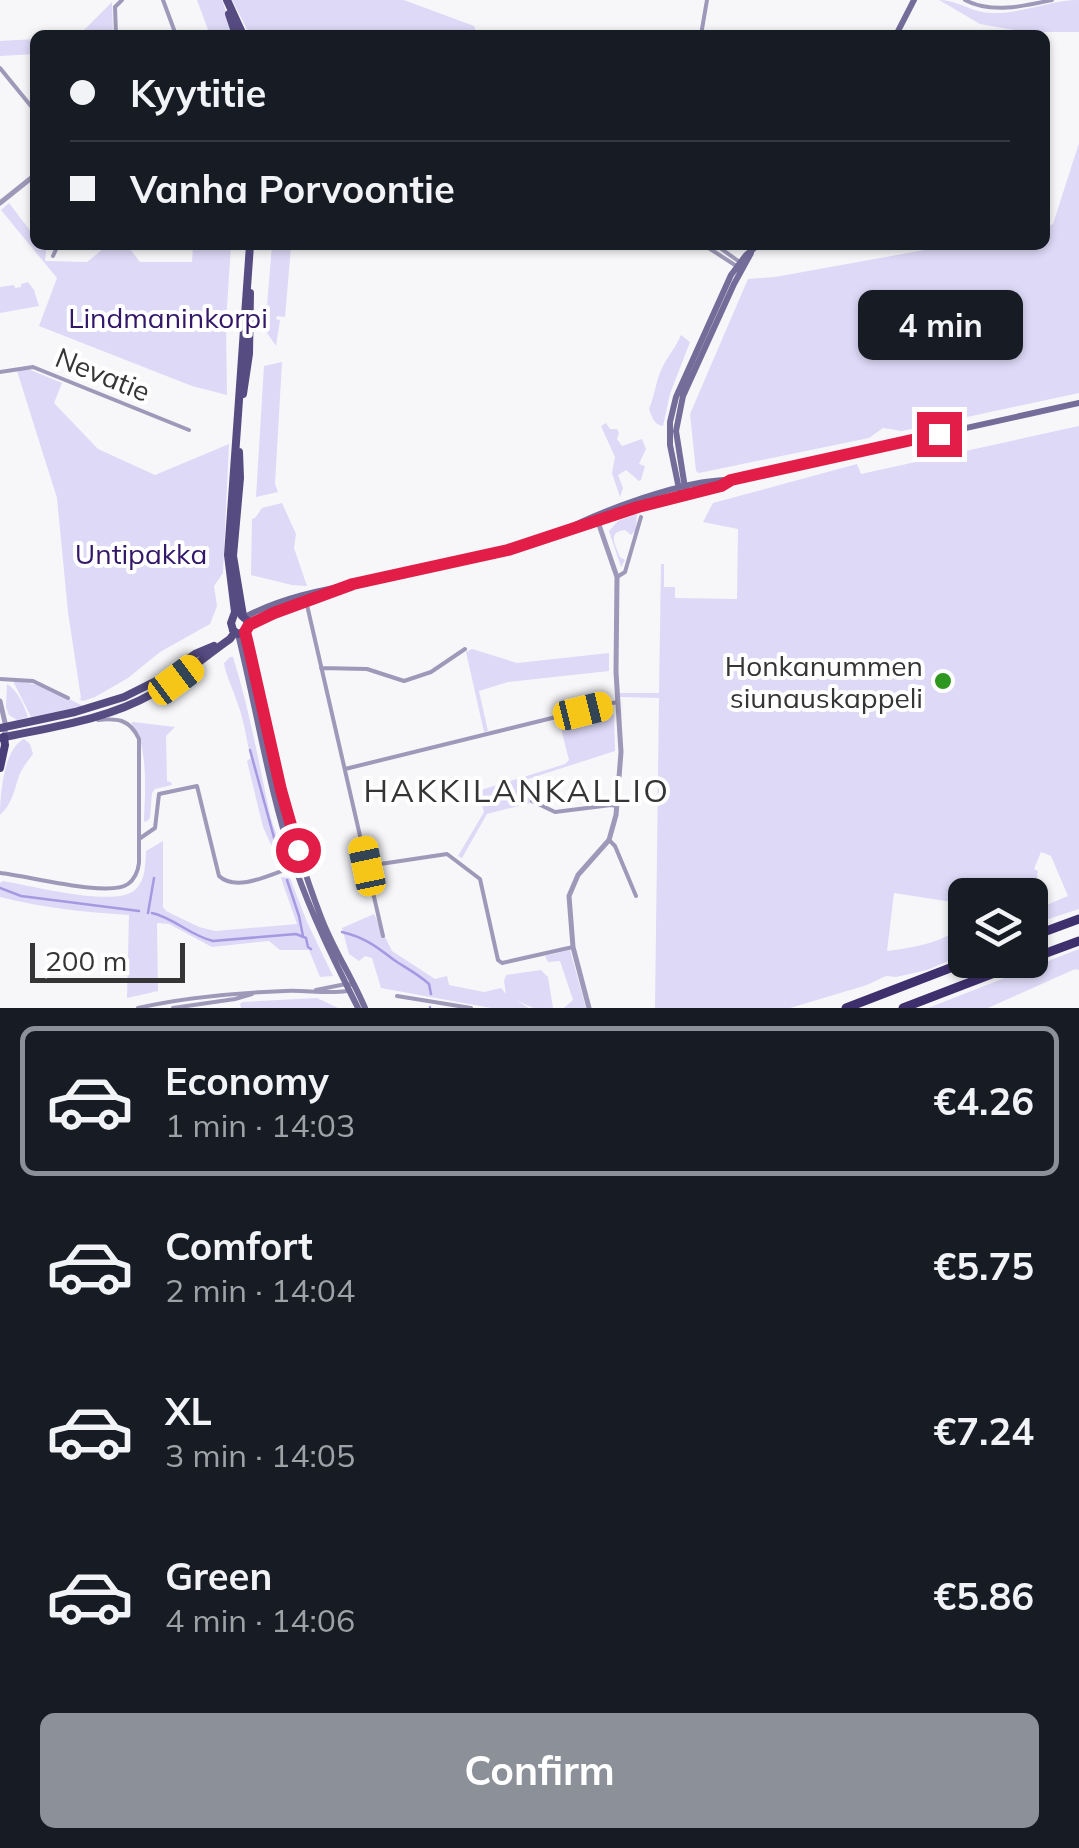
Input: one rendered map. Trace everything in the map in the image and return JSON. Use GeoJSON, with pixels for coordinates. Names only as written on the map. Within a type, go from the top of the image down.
{"type":"FeatureCollection","features":[{"type":"Feature","properties":{"kind":"highway"},"geometry":{"type":"LineString","coordinates":[[0,768],[5,745],[2,732]]}},
{"type":"Feature","properties":{"kind":"highway"},"geometry":{"type":"LineString","coordinates":[[1048,931],[1079,918]]}},
{"type":"Feature","properties":{"kind":"highway"},"geometry":{"type":"LineString","coordinates":[[1048,952],[1079,940]]}},
{"type":"Feature","properties":{"kind":"highway"},"geometry":{"type":"LineString","coordinates":[[846,1008],[948,969]]}},
{"type":"Feature","properties":{"kind":"highway"},"geometry":{"type":"LineString","coordinates":[[903,1008],[982,978]]}},
{"type":"Feature","properties":{"kind":"main road"},"geometry":{"type":"LineString","coordinates":[[226,0],[238,30]]}},
{"type":"Feature","properties":{"kind":"main road"},"geometry":{"type":"LineString","coordinates":[[899,30],[914,0]]}},
{"type":"Feature","properties":{"kind":"main road"},"geometry":{"type":"LineString","coordinates":[[250,250],[228,555],[282,826],[362,1008]]}},
{"type":"Feature","properties":{"kind":"main road"},"geometry":{"type":"LineString","coordinates":[[682,489],[676,431],[683,396],[740,265],[753,250]]}},
{"type":"Feature","properties":{"kind":"main road"},"geometry":{"type":"LineString","coordinates":[[2,732],[124,697],[158,680],[195,654],[212,648],[240,625],[304,598],[508,550],[682,489],[721,486],[731,480],[1079,403]]}},
{"type":"Feature","properties":{"kind":"main road"},"geometry":{"type":"LineString","coordinates":[[2,732],[78,721],[129,706],[176,680],[230,639],[240,625]]}},
{"type":"Feature","properties":{"kind":"street"},"geometry":{"type":"LineString","coordinates":[[116,30],[115,7],[122,0]]}},
{"type":"Feature","properties":{"kind":"street"},"geometry":{"type":"LineString","coordinates":[[162,0],[174,30]]}},
{"type":"Feature","properties":{"kind":"street"},"geometry":{"type":"LineString","coordinates":[[702,30],[707,0]]}},
{"type":"Feature","properties":{"kind":"street"},"geometry":{"type":"LineString","coordinates":[[965,0],[991,8],[1052,0]]}},
{"type":"Feature","properties":{"kind":"street"},"geometry":{"type":"LineString","coordinates":[[0,68],[30,104]]}},
{"type":"Feature","properties":{"kind":"street"},"geometry":{"type":"LineString","coordinates":[[0,203],[30,180]]}},
{"type":"Feature","properties":{"kind":"street"},"geometry":{"type":"LineString","coordinates":[[52,256],[55,250]]}},
{"type":"Feature","properties":{"kind":"street"},"geometry":{"type":"LineString","coordinates":[[713,250],[740,265]]}},
{"type":"Feature","properties":{"kind":"street"},"geometry":{"type":"LineString","coordinates":[[722,250],[740,265]]}},
{"type":"Feature","properties":{"kind":"street","name":"Nevatie"},"geometry":{"type":"LineString","coordinates":[[0,372],[32,367],[189,430]]}},
{"type":"Feature","properties":{"kind":"street"},"geometry":{"type":"LineString","coordinates":[[617,576],[625,572],[641,517]]}},
{"type":"Feature","properties":{"kind":"street"},"geometry":{"type":"LineString","coordinates":[[589,1008],[573,947],[569,906],[572,886],[581,870],[610,840],[621,752],[617,576],[597,519]]}},
{"type":"Feature","properties":{"kind":"street"},"geometry":{"type":"LineString","coordinates":[[304,598],[382,936]]}},
{"type":"Feature","properties":{"kind":"street"},"geometry":{"type":"LineString","coordinates":[[321,668],[367,670],[404,681],[431,672],[465,649]]}},
{"type":"Feature","properties":{"kind":"street"},"geometry":{"type":"LineString","coordinates":[[0,679],[39,682],[68,698]]}},
{"type":"Feature","properties":{"kind":"street"},"geometry":{"type":"LineString","coordinates":[[0,701],[2,732]]}},
{"type":"Feature","properties":{"kind":"street"},"geometry":{"type":"LineString","coordinates":[[345,770],[617,702]]}},
{"type":"Feature","properties":{"kind":"street"},"geometry":{"type":"LineString","coordinates":[[0,873],[107,888],[125,886],[138,872],[137,734],[122,720],[78,721]]}},
{"type":"Feature","properties":{"kind":"street"},"geometry":{"type":"LineString","coordinates":[[140,839],[155,828],[159,794],[197,786],[223,880],[238,883],[298,865]]}},
{"type":"Feature","properties":{"kind":"street"},"geometry":{"type":"LineString","coordinates":[[532,801],[555,812],[617,806]]}},
{"type":"Feature","properties":{"kind":"street"},"geometry":{"type":"LineString","coordinates":[[610,840],[636,896]]}},
{"type":"Feature","properties":{"kind":"street"},"geometry":{"type":"LineString","coordinates":[[367,866],[444,854],[475,873],[480,878],[498,960],[504,964],[573,947]]}},
{"type":"Feature","properties":{"kind":"street"},"geometry":{"type":"LineString","coordinates":[[138,1008],[201,996],[311,991],[325,994],[350,986]]}},
{"type":"Feature","properties":{"kind":"street"},"geometry":{"type":"LineString","coordinates":[[173,1008],[255,993]]}},
{"type":"Feature","properties":{"kind":"street"},"geometry":{"type":"LineString","coordinates":[[397,996],[471,1008]]}},
{"type":"Feature","properties":{"kind":"green space"},"geometry":{"type":"Polygon","coordinates":[[[197,0],[222,0],[232,30],[208,30],[197,0]]]}},
{"type":"Feature","properties":{"kind":"green space"},"geometry":{"type":"Polygon","coordinates":[[[232,0],[404,0],[474,26],[475,30],[247,30],[232,0]]]}},
{"type":"Feature","properties":{"kind":"green space"},"geometry":{"type":"Polygon","coordinates":[[[939,0],[992,13],[1079,0],[1079,32],[1014,30],[980,24],[939,0]]]}},
{"type":"Feature","properties":{"kind":"green space"},"geometry":{"type":"Polygon","coordinates":[[[112,2],[113,30],[84,30],[112,2]]]}},
{"type":"Feature","properties":{"kind":"green space"},"geometry":{"type":"Polygon","coordinates":[[[30,39],[30,54],[0,56],[0,41],[30,39]]]}},
{"type":"Feature","properties":{"kind":"green space"},"geometry":{"type":"Polygon","coordinates":[[[1079,143],[1079,393],[902,431],[883,428],[869,438],[696,471],[690,414],[748,279],[924,250],[1050,250],[1053,224],[1079,143]]]}},
{"type":"Feature","properties":{"kind":"green space","name":"Lindmaninkorpi"},"geometry":{"type":"Polygon","coordinates":[[[9,203],[30,230],[30,245],[1,210],[9,203]]]}},
{"type":"Feature","properties":{"kind":"green space","name":"Lindmaninkorpi"},"geometry":{"type":"Polygon","coordinates":[[[34,250],[45,250],[45,261],[87,262],[102,250],[131,250],[140,262],[192,262],[193,250],[231,250],[227,395],[192,386],[39,326],[57,278],[34,250]]]}},
{"type":"Feature","properties":{"kind":"green space"},"geometry":{"type":"Polygon","coordinates":[[[272,250],[291,250],[285,317],[276,319],[280,320],[276,346],[265,330],[272,250]]]}},
{"type":"Feature","properties":{"kind":"green space"},"geometry":{"type":"Polygon","coordinates":[[[28,282],[39,306],[0,313],[0,287],[21,287],[28,282]]]}},
{"type":"Feature","properties":{"kind":"green space"},"geometry":{"type":"Polygon","coordinates":[[[681,335],[690,342],[670,394],[663,426],[655,422],[649,409],[661,371],[681,335]]]}},
{"type":"Feature","properties":{"kind":"green space"},"geometry":{"type":"Polygon","coordinates":[[[282,362],[275,484],[278,492],[256,497],[264,366],[282,362]]]}},
{"type":"Feature","properties":{"kind":"green space","name":"Untipakka"},"geometry":{"type":"Polygon","coordinates":[[[28,369],[62,383],[54,403],[98,449],[155,475],[229,444],[223,573],[214,586],[217,606],[210,624],[160,652],[128,678],[83,701],[79,699],[57,498],[17,371],[28,369]]]}},
{"type":"Feature","properties":{"kind":"green space"},"geometry":{"type":"Polygon","coordinates":[[[606,423],[610,429],[617,429],[622,446],[642,439],[646,449],[639,464],[645,466],[641,480],[626,470],[618,475],[623,488],[620,497],[612,473],[615,457],[601,426],[606,423]]]}},
{"type":"Feature","properties":{"kind":"green space"},"geometry":{"type":"Polygon","coordinates":[[[1079,426],[1079,909],[1048,919],[1048,904],[1068,896],[1051,856],[1041,852],[1034,869],[1038,871],[1037,878],[948,878],[948,901],[894,893],[887,951],[948,936],[948,961],[927,970],[886,976],[790,1008],[655,1008],[659,698],[620,697],[620,693],[659,693],[661,564],[664,587],[675,587],[675,598],[737,599],[738,529],[703,522],[713,503],[857,464],[861,474],[1079,426]]]}},
{"type":"Feature","properties":{"kind":"green space"},"geometry":{"type":"Polygon","coordinates":[[[282,503],[296,534],[294,548],[307,586],[251,575],[252,519],[262,508],[282,503]]]}},
{"type":"Feature","properties":{"kind":"green space"},"geometry":{"type":"Polygon","coordinates":[[[637,514],[636,530],[631,535],[625,530],[614,536],[620,557],[625,560],[621,567],[609,531],[618,521],[637,514]]]}},
{"type":"Feature","properties":{"kind":"green space"},"geometry":{"type":"Polygon","coordinates":[[[472,649],[517,663],[609,653],[609,671],[508,682],[479,691],[488,731],[484,732],[466,652],[472,649]]]}},
{"type":"Feature","properties":{"kind":"green space"},"geometry":{"type":"Polygon","coordinates":[[[230,657],[244,695],[281,849],[278,860],[263,827],[247,761],[251,758],[243,722],[225,668],[230,657]]]}},
{"type":"Feature","properties":{"kind":"green space"},"geometry":{"type":"Polygon","coordinates":[[[13,681],[40,686],[83,706],[31,717],[13,681]]]}},
{"type":"Feature","properties":{"kind":"green space"},"geometry":{"type":"Polygon","coordinates":[[[7,684],[17,694],[28,717],[17,720],[9,715],[7,684]]]}},
{"type":"Feature","properties":{"kind":"green space"},"geometry":{"type":"Polygon","coordinates":[[[607,709],[614,715],[615,751],[528,779],[530,803],[487,814],[462,858],[458,856],[484,812],[478,791],[565,764],[569,760],[559,721],[607,709]]]}},
{"type":"Feature","properties":{"kind":"green space"},"geometry":{"type":"Polygon","coordinates":[[[133,722],[175,727],[166,736],[167,781],[172,785],[152,793],[150,818],[146,822],[143,756],[133,722]]]}},
{"type":"Feature","properties":{"kind":"green space"},"geometry":{"type":"Polygon","coordinates":[[[24,739],[33,754],[0,815],[8,761],[24,739]]]}},
{"type":"Feature","properties":{"kind":"green space"},"geometry":{"type":"Polygon","coordinates":[[[163,841],[166,911],[215,931],[297,924],[281,877],[290,878],[333,976],[320,977],[309,950],[280,950],[269,941],[212,947],[169,924],[157,923],[158,991],[127,998],[129,915],[64,909],[0,897],[3,881],[93,896],[126,895],[142,881],[146,851],[163,841]]]}},
{"type":"Feature","properties":{"kind":"green space"},"geometry":{"type":"Polygon","coordinates":[[[374,914],[392,951],[435,979],[447,976],[449,985],[484,992],[501,988],[506,994],[506,975],[541,970],[548,977],[553,1008],[533,1008],[516,1000],[529,1008],[491,1008],[381,988],[372,958],[365,956],[359,961],[349,954],[342,928],[374,914]]]}},
{"type":"Feature","properties":{"kind":"green space"},"geometry":{"type":"Polygon","coordinates":[[[1079,949],[1079,970],[988,1008],[928,1008],[1005,978],[1048,978],[1048,961],[1079,949]]]}},
{"type":"Feature","properties":{"kind":"green space"},"geometry":{"type":"Polygon","coordinates":[[[570,950],[586,1008],[564,1008],[573,1000],[560,961],[548,962],[545,956],[570,950]]]}},
{"type":"Feature","properties":{"kind":"green space"},"geometry":{"type":"Polygon","coordinates":[[[317,998],[338,1008],[241,1008],[240,1004],[242,1002],[317,998]]]}},
{"type":"Feature","properties":{"kind":"waterway"},"geometry":{"type":"LineString","coordinates":[[250,750],[278,852]]}},
{"type":"Feature","properties":{"kind":"waterway"},"geometry":{"type":"LineString","coordinates":[[148,913],[154,878]]}},
{"type":"Feature","properties":{"kind":"waterway"},"geometry":{"type":"LineString","coordinates":[[287,880],[303,936]]}},
{"type":"Feature","properties":{"kind":"waterway"},"geometry":{"type":"LineString","coordinates":[[0,888],[21,896],[139,911]]}},
{"type":"Feature","properties":{"kind":"waterway"},"geometry":{"type":"LineString","coordinates":[[152,913],[213,941],[296,934],[306,938],[311,949]]}},
{"type":"Feature","properties":{"kind":"waterway"},"geometry":{"type":"LineString","coordinates":[[342,932],[370,943],[416,974],[429,984],[431,994]]}},
{"type":"Feature","properties":{"kind":"place","name":"Honkanummen siunauskappeli"},"geometry":{"type":"Point","coordinates":[943,681]}},
{"type":"Feature","properties":{"kind":"district","name":"HAKKILANKALLIO"},"geometry":{"type":"Point","coordinates":[517,790]}},
{"type":"Feature","properties":{"kind":"route"},"geometry":{"type":"LineString","coordinates":[[298,850],[245,632],[249,625],[353,584],[508,550],[731,480],[939,434]]}}]}
